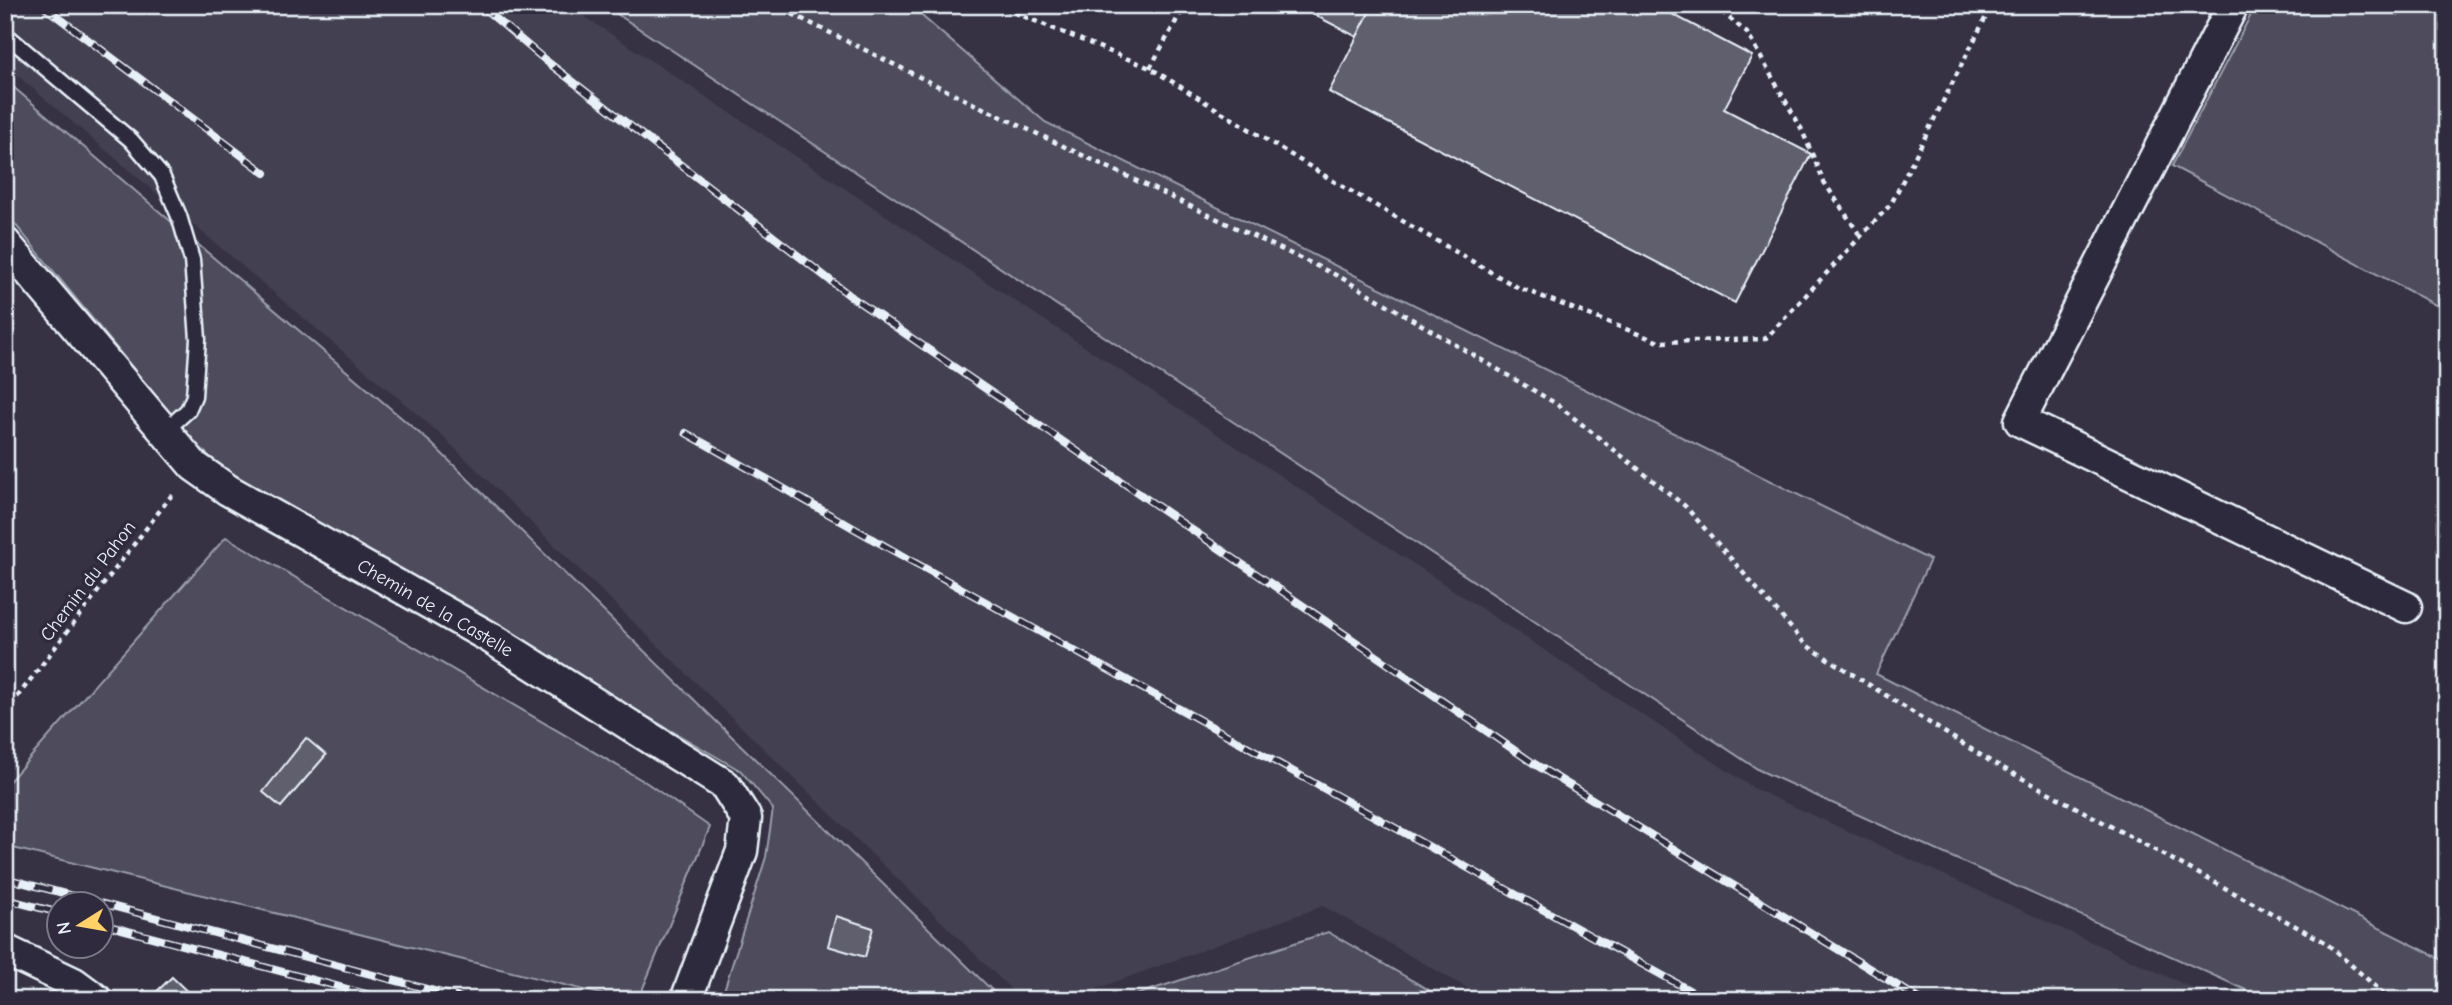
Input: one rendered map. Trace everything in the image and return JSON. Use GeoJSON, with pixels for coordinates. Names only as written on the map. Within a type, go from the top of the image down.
{"type":"FeatureCollection","features":[{"type":"Feature","properties":{"kind":"street"},"geometry":{"type":"LineString","coordinates":[[2233,5],[2020,421],[2406,607]]}},
{"type":"Feature","properties":{"kind":"street","name":"Chemin de la Castelle"},"geometry":{"type":"LineString","coordinates":[[5,243],[194,466],[228,490],[491,638],[725,785],[746,818],[742,851],[688,994]]}},
{"type":"Feature","properties":{"kind":"street"},"geometry":{"type":"LineString","coordinates":[[5,950],[74,982],[97,1000]]}},
{"type":"Feature","properties":{"kind":"lane"},"geometry":{"type":"LineString","coordinates":[[5,34],[131,140],[162,176],[175,206],[192,260],[198,339],[194,396],[188,410],[164,432]]}},
{"type":"Feature","properties":{"kind":"path"},"geometry":{"type":"LineString","coordinates":[[774,5],[970,103],[1340,277],[1555,403],[1685,506],[1806,645],[1990,761],[2325,943],[2391,1000]]}},
{"type":"Feature","properties":{"kind":"path"},"geometry":{"type":"LineString","coordinates":[[996,5],[1150,68],[1335,182],[1515,286],[1659,342],[1765,339],[1891,204],[1992,5]]}},
{"type":"Feature","properties":{"kind":"path"},"geometry":{"type":"LineString","coordinates":[[1150,68],[1185,5]]}},
{"type":"Feature","properties":{"kind":"path"},"geometry":{"type":"LineString","coordinates":[[1714,5],[1747,33],[1801,128],[1824,182],[1861,237]]}},
{"type":"Feature","properties":{"kind":"path","name":"Chemin du Pahon"},"geometry":{"type":"LineString","coordinates":[[5,713],[194,466]]}},
{"type":"Feature","properties":{"kind":"shaded area"},"geometry":{"type":"Polygon","coordinates":[[[5,5],[567,5],[1755,789],[2219,1000],[1488,1000],[1323,906],[1066,1000],[1022,1000],[438,432],[5,65],[5,5]]]}},
{"type":"Feature","properties":{"kind":"shaded area"},"geometry":{"type":"Polygon","coordinates":[[[909,5],[1045,122],[1930,560],[1876,674],[2447,962],[2447,1000],[2268,1000],[1759,770],[605,6],[909,5]]]}},
{"type":"Feature","properties":{"kind":"shaded area"},"geometry":{"type":"Polygon","coordinates":[[[2256,5],[2447,5],[2447,311],[2172,166],[2256,5]]]}},
{"type":"Feature","properties":{"kind":"shaded area"},"geometry":{"type":"Polygon","coordinates":[[[5,80],[431,443],[1002,1000],[721,1000],[766,857],[773,809],[741,771],[228,474],[191,439],[5,212],[5,80]]]}},
{"type":"Feature","properties":{"kind":"shaded area"},"geometry":{"type":"Polygon","coordinates":[[[226,537],[647,783],[710,827],[638,1000],[625,1000],[5,846],[5,786],[226,537]]]}},
{"type":"Feature","properties":{"kind":"shaded area"},"geometry":{"type":"Polygon","coordinates":[[[1328,932],[1446,1000],[1120,1000],[1328,932]]]}},
{"type":"Feature","properties":{"kind":"building"},"geometry":{"type":"Polygon","coordinates":[[[1305,5],[1373,5],[1357,37],[1303,9],[1305,5]]]}},
{"type":"Feature","properties":{"kind":"building"},"geometry":{"type":"Polygon","coordinates":[[[1373,5],[1655,5],[1752,56],[1724,109],[1811,154],[1735,303],[1329,92],[1373,5]]]}},
{"type":"Feature","properties":{"kind":"building"},"geometry":{"type":"Polygon","coordinates":[[[306,738],[326,755],[281,807],[263,792],[306,738]]]}},
{"type":"Feature","properties":{"kind":"building"},"geometry":{"type":"Polygon","coordinates":[[[836,916],[873,928],[865,957],[828,946],[836,916]]]}},
{"type":"Feature","properties":{"kind":"building"},"geometry":{"type":"Polygon","coordinates":[[[172,977],[196,1000],[134,1000],[144,990],[151,997],[172,977]]]}},
{"type":"Feature","properties":{"kind":"railway"},"geometry":{"type":"LineString","coordinates":[[42,5],[265,173]]}},
{"type":"Feature","properties":{"kind":"railway"},"geometry":{"type":"LineString","coordinates":[[480,5],[545,60],[853,298],[1533,763],[1921,1000]]}},
{"type":"Feature","properties":{"kind":"railway"},"geometry":{"type":"LineString","coordinates":[[686,433],[908,559],[1707,1000]]}},
{"type":"Feature","properties":{"kind":"railway"},"geometry":{"type":"LineString","coordinates":[[5,878],[469,1000]]}},
{"type":"Feature","properties":{"kind":"railway"},"geometry":{"type":"LineString","coordinates":[[5,899],[46,909]]}},
{"type":"Feature","properties":{"kind":"railway"},"geometry":{"type":"LineString","coordinates":[[116,928],[389,1000]]}}]}
